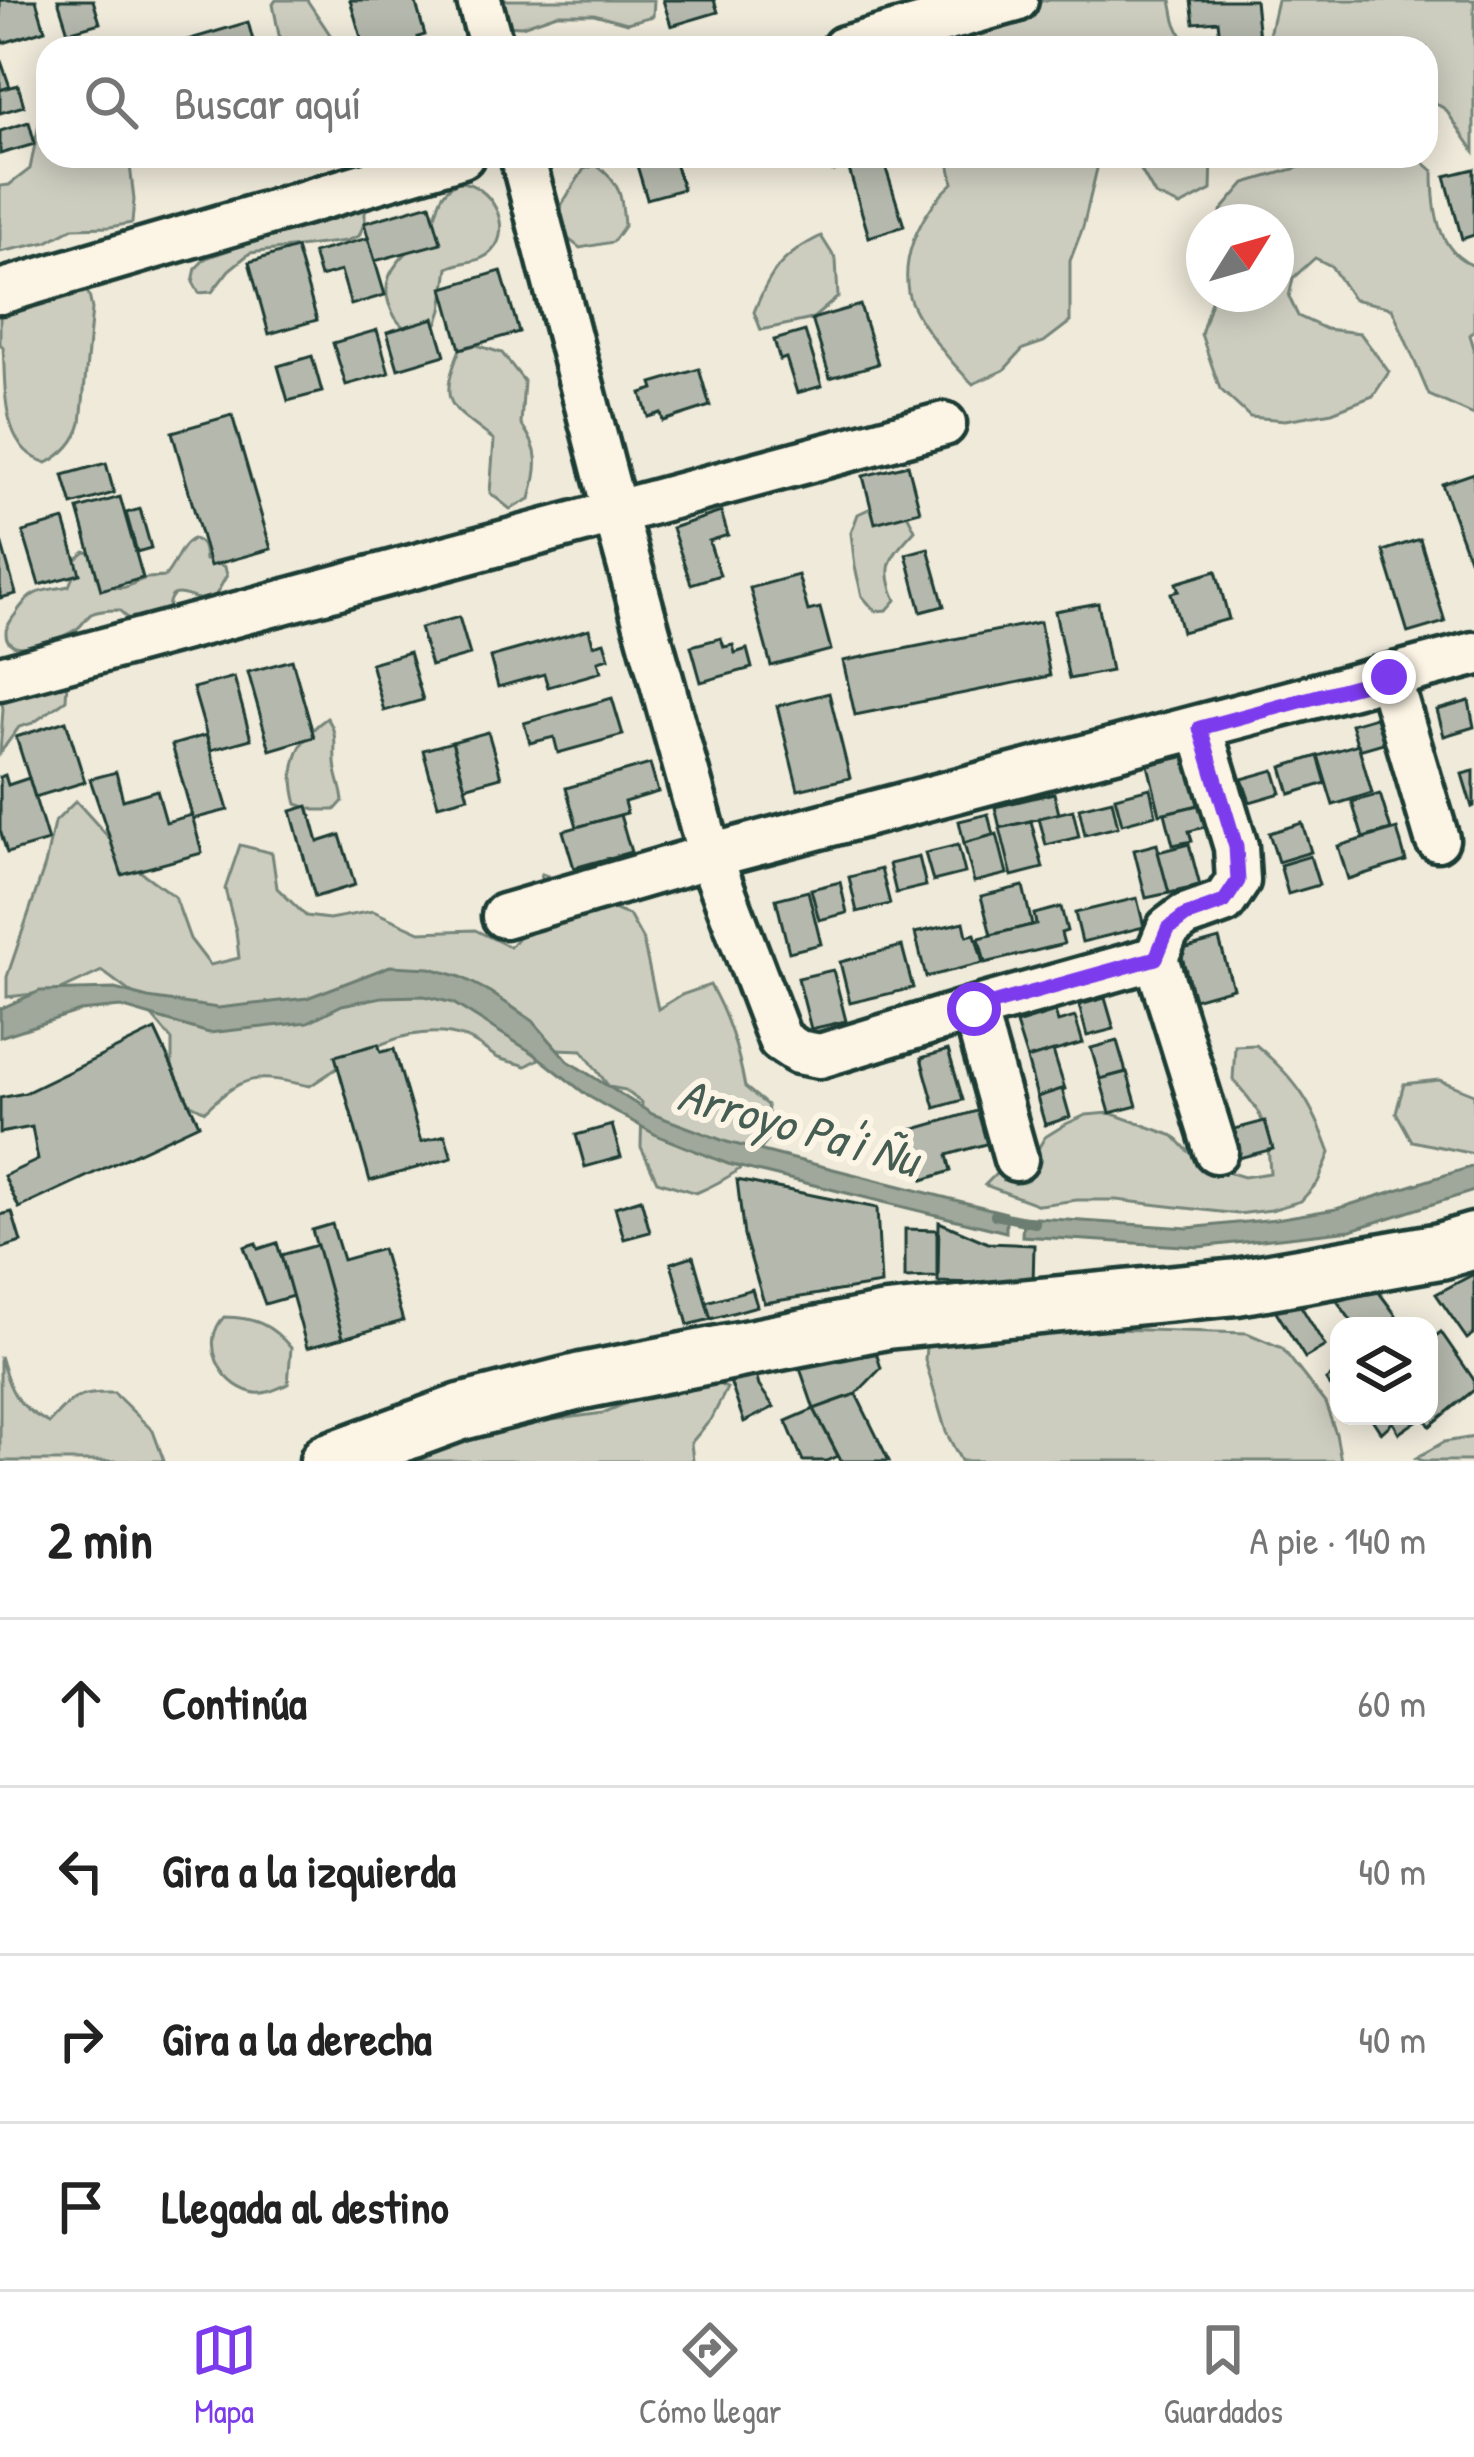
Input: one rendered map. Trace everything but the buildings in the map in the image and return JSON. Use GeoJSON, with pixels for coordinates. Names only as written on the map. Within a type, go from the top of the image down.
{"type":"FeatureCollection","features":[{"type":"Feature","properties":{"kind":"main road"},"geometry":{"type":"LineString","coordinates":[[351,1456],[460,1412],[582,1381],[886,1321],[1237,1287],[1474,1241]]}},
{"type":"Feature","properties":{"kind":"street"},"geometry":{"type":"LineString","coordinates":[[479,0],[489,36]]}},
{"type":"Feature","properties":{"kind":"street"},"geometry":{"type":"LineString","coordinates":[[887,36],[1016,0]]}},
{"type":"Feature","properties":{"kind":"street"},"geometry":{"type":"LineString","coordinates":[[0,292],[421,168]]}},
{"type":"Feature","properties":{"kind":"street"},"geometry":{"type":"LineString","coordinates":[[525,168],[710,856],[780,1040],[798,1052],[820,1056],[1156,958]]}},
{"type":"Feature","properties":{"kind":"street"},"geometry":{"type":"LineString","coordinates":[[0,678],[944,424]]}},
{"type":"Feature","properties":{"kind":"street"},"geometry":{"type":"LineString","coordinates":[[504,916],[710,856],[1474,654]]}},
{"type":"Feature","properties":{"kind":"street"},"geometry":{"type":"LineString","coordinates":[[1389,677],[1437,839]]}},
{"type":"Feature","properties":{"kind":"street"},"geometry":{"type":"LineString","coordinates":[[1200,728],[1236,847],[1238,881],[1224,902],[1185,916],[1168,929],[1156,958],[1216,1151]]}},
{"type":"Feature","properties":{"kind":"street"},"geometry":{"type":"LineString","coordinates":[[974,1009],[1016,1159]]}},
{"type":"Feature","properties":{"kind":"shaded area"},"geometry":{"type":"Polygon","coordinates":[[[276,0],[307,0],[331,36],[280,36],[276,0]]]}},
{"type":"Feature","properties":{"kind":"shaded area"},"geometry":{"type":"Polygon","coordinates":[[[484,0],[654,0],[653,16],[627,23],[594,14],[557,14],[522,26],[500,25],[484,0]]]}},
{"type":"Feature","properties":{"kind":"shaded area"},"geometry":{"type":"Polygon","coordinates":[[[947,0],[1171,0],[1182,36],[937,36],[928,25],[947,0]]]}},
{"type":"Feature","properties":{"kind":"shaded area"},"geometry":{"type":"Polygon","coordinates":[[[1277,0],[1474,0],[1474,151],[1438,105],[1438,36],[1269,36],[1277,0]]]}},
{"type":"Feature","properties":{"kind":"shaded area"},"geometry":{"type":"Polygon","coordinates":[[[36,139],[36,168],[130,168],[132,223],[73,228],[47,242],[0,252],[0,186],[30,169],[36,139]]]}},
{"type":"Feature","properties":{"kind":"shaded area"},"geometry":{"type":"Polygon","coordinates":[[[599,168],[611,178],[619,191],[624,226],[613,242],[580,248],[558,231],[562,204],[584,169],[599,168]]]}},
{"type":"Feature","properties":{"kind":"shaded area"},"geometry":{"type":"Polygon","coordinates":[[[950,168],[1097,168],[1070,261],[1070,322],[1044,342],[1023,349],[1004,370],[973,384],[925,327],[908,292],[908,261],[917,232],[953,183],[950,168]]]}},
{"type":"Feature","properties":{"kind":"shaded area"},"geometry":{"type":"Polygon","coordinates":[[[1140,168],[1212,168],[1211,190],[1180,206],[1155,195],[1140,168]]]}},
{"type":"Feature","properties":{"kind":"shaded area"},"geometry":{"type":"Polygon","coordinates":[[[1297,168],[1430,168],[1444,239],[1474,266],[1474,330],[1470,335],[1474,415],[1429,395],[1392,308],[1353,299],[1331,266],[1315,258],[1294,277],[1294,204],[1227,204],[1245,183],[1297,168]]]}},
{"type":"Feature","properties":{"kind":"shaded area"},"geometry":{"type":"Polygon","coordinates":[[[458,182],[480,190],[496,208],[498,241],[482,258],[448,268],[438,322],[427,333],[412,331],[398,321],[388,302],[389,278],[429,228],[445,192],[458,182]]]}},
{"type":"Feature","properties":{"kind":"shaded area"},"geometry":{"type":"Polygon","coordinates":[[[353,201],[365,207],[359,236],[250,253],[212,292],[199,293],[193,282],[196,268],[206,258],[232,249],[252,232],[353,201]]]}},
{"type":"Feature","properties":{"kind":"shaded area"},"geometry":{"type":"Polygon","coordinates":[[[821,236],[836,260],[838,297],[812,319],[761,330],[754,312],[772,275],[796,250],[821,236]]]}},
{"type":"Feature","properties":{"kind":"shaded area"},"geometry":{"type":"Polygon","coordinates":[[[82,283],[92,309],[81,423],[68,447],[47,463],[21,445],[8,415],[0,291],[82,283]]]}},
{"type":"Feature","properties":{"kind":"shaded area"},"geometry":{"type":"Polygon","coordinates":[[[1294,308],[1298,316],[1326,329],[1360,333],[1389,372],[1373,396],[1332,412],[1285,420],[1250,417],[1220,389],[1201,334],[1208,312],[1294,312],[1294,308]]]}},
{"type":"Feature","properties":{"kind":"shaded area"},"geometry":{"type":"Polygon","coordinates":[[[476,345],[502,353],[524,381],[521,424],[535,452],[536,469],[530,499],[510,509],[490,493],[494,440],[458,411],[449,394],[460,349],[476,345]]]}},
{"type":"Feature","properties":{"kind":"shaded area"},"geometry":{"type":"Polygon","coordinates":[[[871,508],[905,510],[915,530],[891,561],[889,578],[896,600],[887,610],[875,611],[862,596],[855,567],[851,533],[858,514],[871,508]]]}},
{"type":"Feature","properties":{"kind":"shaded area"},"geometry":{"type":"Polygon","coordinates":[[[193,539],[204,549],[205,560],[225,567],[227,575],[213,600],[177,594],[169,602],[168,613],[135,625],[119,610],[105,611],[91,614],[78,628],[49,642],[25,647],[8,641],[6,630],[21,606],[38,592],[69,586],[74,561],[85,552],[91,553],[106,584],[124,587],[164,577],[193,539]]]}},
{"type":"Feature","properties":{"kind":"shaded area"},"geometry":{"type":"Polygon","coordinates":[[[67,680],[66,700],[19,727],[0,753],[0,690],[67,680]]]}},
{"type":"Feature","properties":{"kind":"shaded area"},"geometry":{"type":"Polygon","coordinates":[[[327,718],[343,801],[335,810],[315,810],[297,804],[294,767],[301,745],[327,718]]]}},
{"type":"Feature","properties":{"kind":"shaded area"},"geometry":{"type":"Polygon","coordinates":[[[76,801],[138,870],[175,897],[190,939],[210,965],[239,958],[225,889],[240,845],[272,853],[277,888],[306,916],[329,919],[373,911],[420,932],[475,930],[510,947],[534,918],[542,874],[564,883],[629,915],[643,940],[658,1009],[710,985],[732,1034],[745,1087],[767,1105],[771,1136],[738,1170],[696,1193],[657,1181],[641,1147],[642,1103],[625,1090],[609,1087],[582,1050],[557,1049],[526,1066],[445,1033],[384,1043],[310,1086],[264,1079],[242,1083],[205,1111],[189,1103],[172,1066],[172,1040],[134,995],[102,971],[59,991],[7,997],[7,977],[45,865],[54,823],[76,801]]]}},
{"type":"Feature","properties":{"kind":"shaded area"},"geometry":{"type":"Polygon","coordinates":[[[390,966],[430,968],[490,992],[533,1021],[568,1061],[652,1114],[727,1142],[1006,1213],[1006,1232],[728,1164],[658,1136],[588,1096],[533,1053],[453,1003],[424,996],[382,997],[342,1005],[308,1022],[209,1033],[121,1007],[80,1011],[0,1037],[0,1009],[40,991],[115,989],[218,1008],[307,998],[390,966]]]}},
{"type":"Feature","properties":{"kind":"shaded area"},"geometry":{"type":"Polygon","coordinates":[[[1256,1045],[1302,1093],[1330,1153],[1318,1182],[1301,1201],[1238,1214],[1116,1200],[1039,1205],[985,1185],[1005,1165],[1033,1157],[1045,1137],[1066,1124],[1086,1115],[1110,1113],[1174,1136],[1214,1168],[1244,1177],[1270,1173],[1263,1122],[1233,1080],[1235,1046],[1256,1045]]]}},
{"type":"Feature","properties":{"kind":"shaded area"},"geometry":{"type":"Polygon","coordinates":[[[1439,1080],[1474,1094],[1474,1154],[1412,1141],[1396,1112],[1404,1084],[1439,1080]]]}},
{"type":"Feature","properties":{"kind":"shaded area"},"geometry":{"type":"Polygon","coordinates":[[[1474,1166],[1474,1191],[1351,1230],[1199,1247],[1022,1236],[1023,1217],[1188,1228],[1276,1219],[1336,1209],[1474,1166]]]}},
{"type":"Feature","properties":{"kind":"shaded area"},"geometry":{"type":"Polygon","coordinates":[[[224,1317],[262,1324],[284,1340],[291,1348],[288,1384],[256,1393],[230,1380],[214,1350],[217,1327],[224,1317]]]}},
{"type":"Feature","properties":{"kind":"shaded area"},"geometry":{"type":"Polygon","coordinates":[[[1079,1328],[1247,1333],[1282,1348],[1325,1403],[1341,1461],[961,1461],[946,1432],[925,1360],[927,1333],[1079,1328]]]}},
{"type":"Feature","properties":{"kind":"shaded area"},"geometry":{"type":"Polygon","coordinates":[[[0,1356],[16,1397],[49,1423],[77,1398],[114,1393],[153,1431],[164,1461],[0,1461],[0,1356]]]}},
{"type":"Feature","properties":{"kind":"shaded area"},"geometry":{"type":"Polygon","coordinates":[[[695,1374],[727,1388],[712,1418],[691,1443],[693,1461],[411,1461],[471,1431],[603,1413],[695,1374]]]}},
{"type":"Feature","properties":{"kind":"shaded area"},"geometry":{"type":"Polygon","coordinates":[[[1474,1437],[1474,1461],[1416,1458],[1444,1442],[1474,1437]]]}},
{"type":"Feature","properties":{"kind":"waterway","name":"Arroyo Pa'i Ñu"},"geometry":{"type":"LineString","coordinates":[[995,1215],[1035,1223]]}},
{"type":"Feature","properties":{"kind":"route"},"geometry":{"type":"LineString","coordinates":[[974,1009],[1156,958],[1168,929],[1185,916],[1224,902],[1238,881],[1236,847],[1200,728],[1389,677]]}}]}
